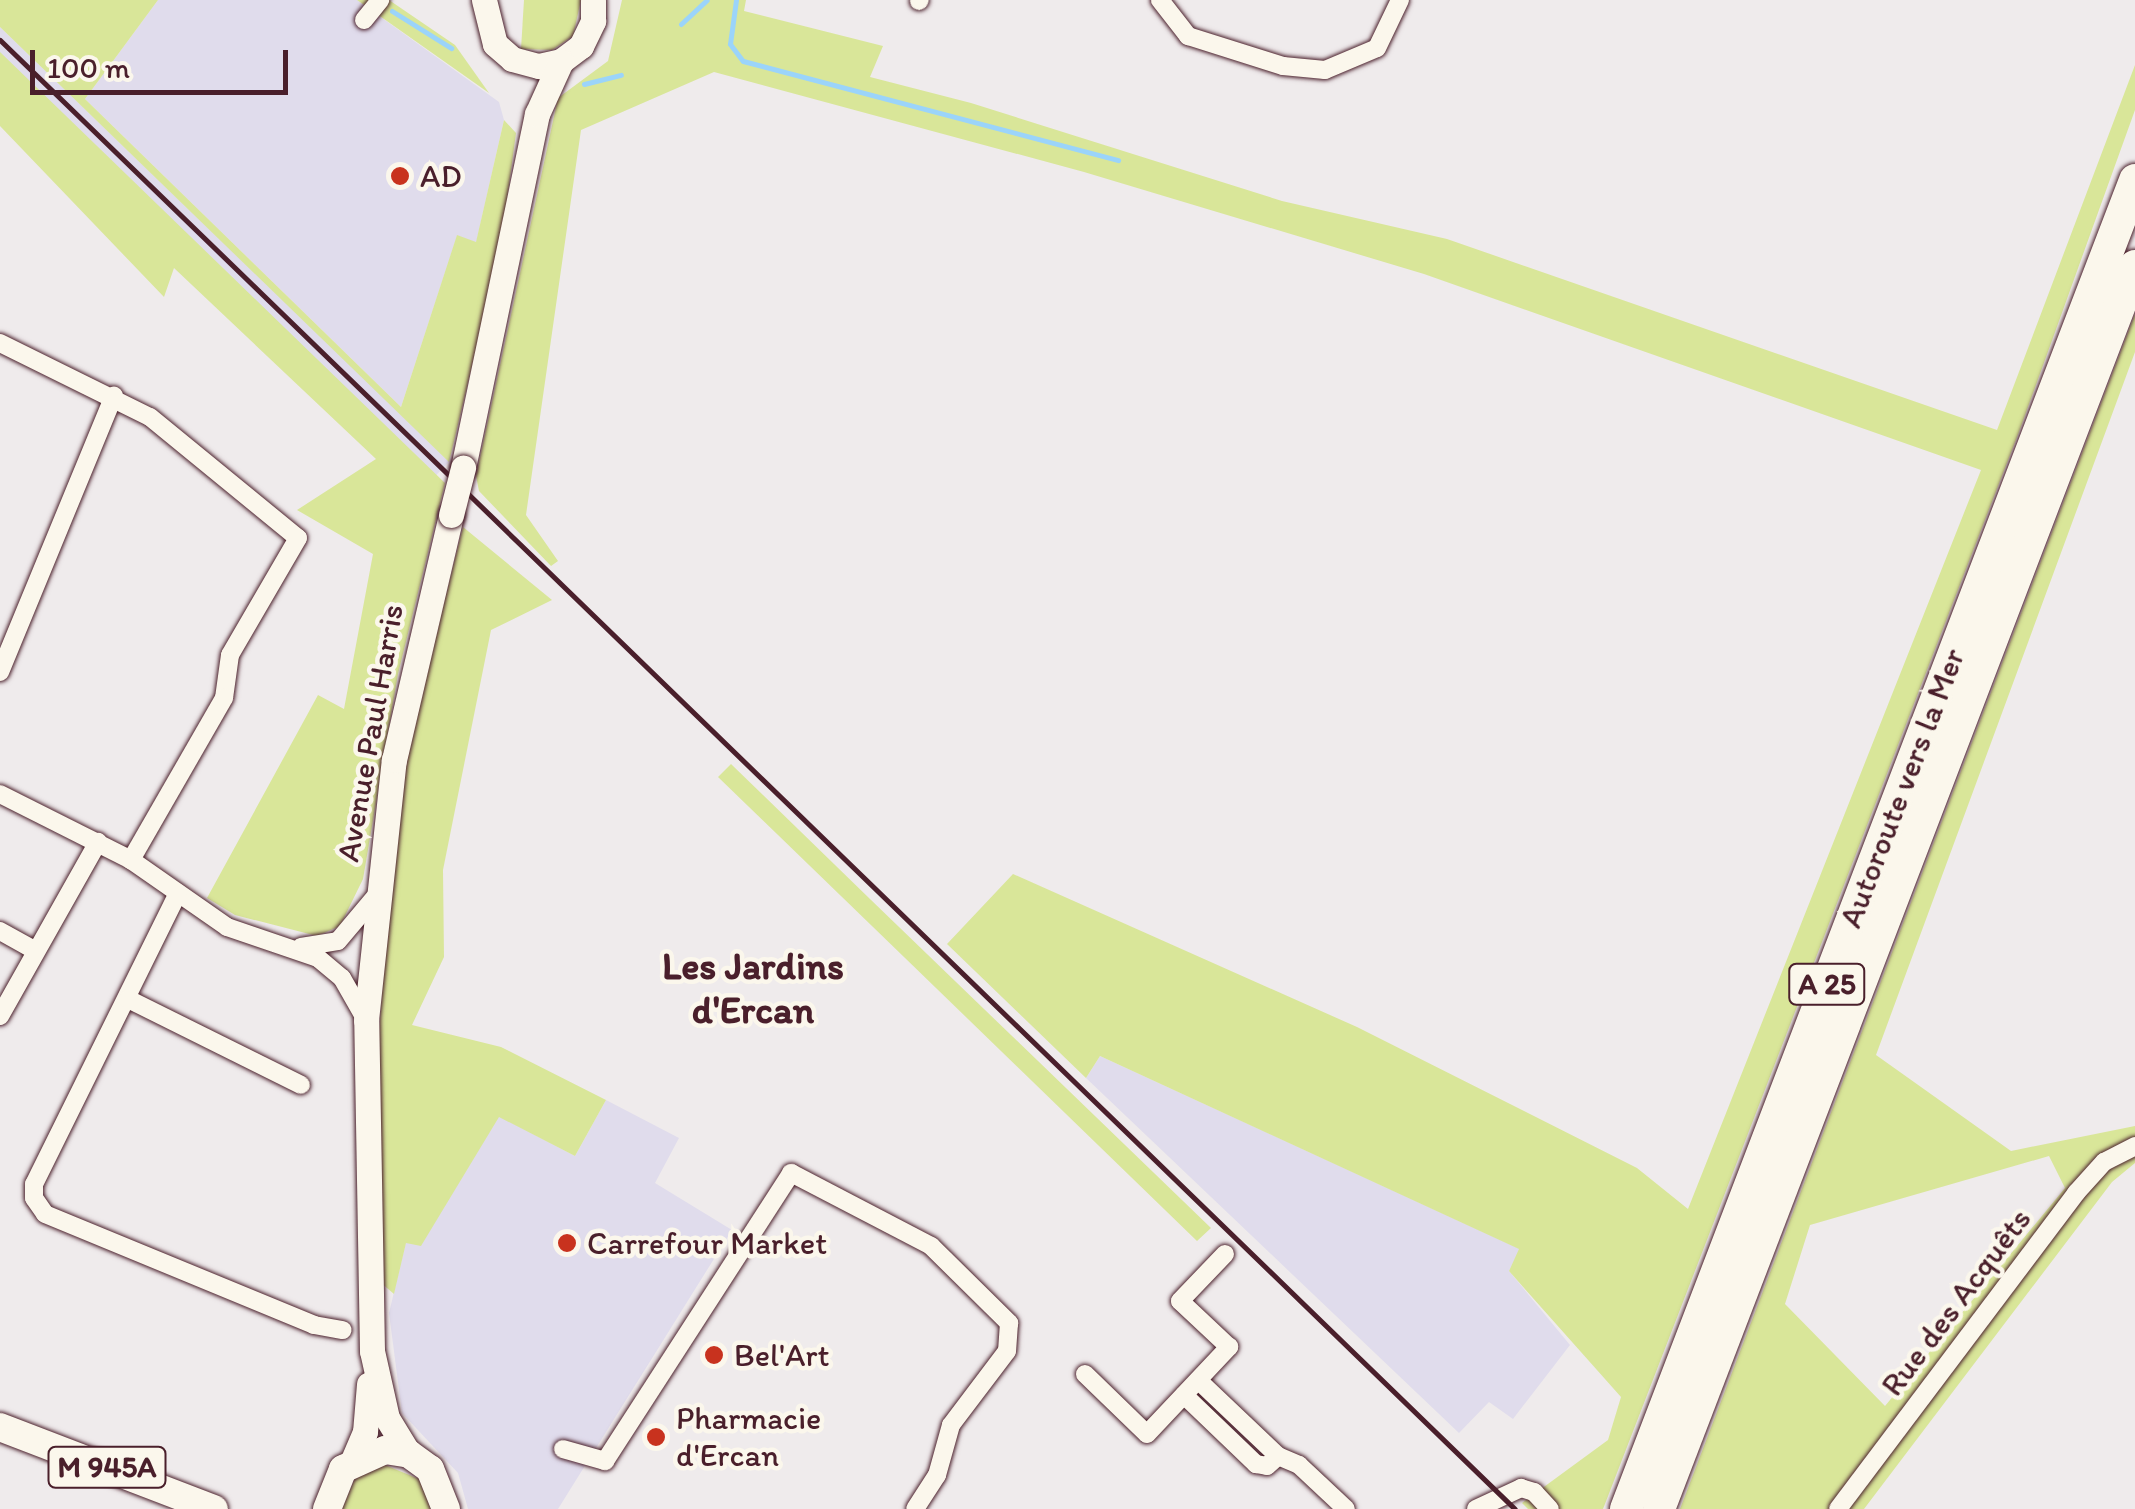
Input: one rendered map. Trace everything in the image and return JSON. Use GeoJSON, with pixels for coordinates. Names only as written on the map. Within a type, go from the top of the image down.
{"type":"FeatureCollection","features":[{"type":"Feature","properties":{"kind":"highway","name":"Autoroute vers la Mer"},"geometry":{"type":"LineString","coordinates":[[1626,1509],[2135,180]]}},
{"type":"Feature","properties":{"kind":"highway","name":"A 25"},"geometry":{"type":"LineString","coordinates":[[1659,1509],[2135,266]]}},
{"type":"Feature","properties":{"kind":"main road","name":"Avenue Paul Harris"},"geometry":{"type":"LineString","coordinates":[[354,1460],[366,1426],[371,1334],[366,1020],[375,897],[402,718],[501,312],[528,154],[546,83],[561,61],[587,37],[593,0]]}},
{"type":"Feature","properties":{"kind":"main road","name":"Avenue Paul Harris"},"geometry":{"type":"LineString","coordinates":[[480,6],[495,44],[518,62],[528,94],[528,154]]}},
{"type":"Feature","properties":{"kind":"main road"},"geometry":{"type":"LineString","coordinates":[[518,62],[561,61]]}},
{"type":"Feature","properties":{"kind":"main road","name":"Avenue Paul Harris"},"geometry":{"type":"LineString","coordinates":[[371,1334],[384,1409],[409,1454]]}},
{"type":"Feature","properties":{"kind":"main road","name":"M 945A"},"geometry":{"type":"LineString","coordinates":[[0,1427],[214,1509]]}},
{"type":"Feature","properties":{"kind":"main road"},"geometry":{"type":"LineString","coordinates":[[323,1504],[354,1460],[385,1450],[409,1454],[436,1476],[446,1509]]}},
{"type":"Feature","properties":{"kind":"street"},"geometry":{"type":"LineString","coordinates":[[364,20],[380,0]]}},
{"type":"Feature","properties":{"kind":"street"},"geometry":{"type":"LineString","coordinates":[[1160,0],[1188,36],[1283,66],[1324,70],[1377,48],[1400,0]]}},
{"type":"Feature","properties":{"kind":"street"},"geometry":{"type":"LineString","coordinates":[[0,344],[114,396],[211,461],[298,538],[230,655],[224,698],[131,860]]}},
{"type":"Feature","properties":{"kind":"street"},"geometry":{"type":"LineString","coordinates":[[0,672],[114,396]]}},
{"type":"Feature","properties":{"kind":"street"},"geometry":{"type":"LineString","coordinates":[[0,794],[131,860],[235,931],[296,947],[336,972],[366,1020]]}},
{"type":"Feature","properties":{"kind":"street"},"geometry":{"type":"LineString","coordinates":[[0,1016],[98,842]]}},
{"type":"Feature","properties":{"kind":"street"},"geometry":{"type":"LineString","coordinates":[[178,892],[34,1184],[38,1208],[298,1318],[343,1330]]}},
{"type":"Feature","properties":{"kind":"street"},"geometry":{"type":"LineString","coordinates":[[296,947],[338,941],[375,897]]}},
{"type":"Feature","properties":{"kind":"street"},"geometry":{"type":"LineString","coordinates":[[0,931],[36,951]]}},
{"type":"Feature","properties":{"kind":"street"},"geometry":{"type":"LineString","coordinates":[[128,999],[301,1085]]}},
{"type":"Feature","properties":{"kind":"street","name":"Rue des Acquêts"},"geometry":{"type":"LineString","coordinates":[[1838,1509],[2076,1193],[2104,1162],[2135,1146]]}},
{"type":"Feature","properties":{"kind":"street"},"geometry":{"type":"LineString","coordinates":[[563,1449],[605,1461],[791,1174],[940,1253],[1002,1309],[1010,1338],[1004,1356],[951,1425],[937,1474],[915,1509]]}},
{"type":"Feature","properties":{"kind":"street"},"geometry":{"type":"LineString","coordinates":[[1086,1374],[1146,1434],[1229,1348],[1180,1301],[1226,1254]]}},
{"type":"Feature","properties":{"kind":"street"},"geometry":{"type":"LineString","coordinates":[[1198,1380],[1278,1456],[1299,1465],[1346,1509]]}},
{"type":"Feature","properties":{"kind":"street"},"geometry":{"type":"LineString","coordinates":[[1184,1395],[1256,1464],[1266,1466],[1278,1456]]}},
{"type":"Feature","properties":{"kind":"street"},"geometry":{"type":"LineString","coordinates":[[1476,1509],[1521,1488],[1534,1492],[1550,1509]]}},
{"type":"Feature","properties":{"kind":"shaded area"},"geometry":{"type":"Polygon","coordinates":[[[158,0],[357,0],[499,102],[504,120],[476,243],[457,236],[401,407],[85,99],[158,0]]]}},
{"type":"Feature","properties":{"kind":"shaded area"},"geometry":{"type":"Polygon","coordinates":[[[0,27],[450,461],[432,479],[0,62],[0,27]]]}},
{"type":"Feature","properties":{"kind":"shaded area"},"geometry":{"type":"Polygon","coordinates":[[[1100,1056],[1520,1249],[1509,1271],[1570,1345],[1513,1419],[1489,1402],[1459,1433],[1086,1078],[1100,1056]]]}},
{"type":"Feature","properties":{"kind":"shaded area"},"geometry":{"type":"Polygon","coordinates":[[[606,1100],[679,1138],[655,1183],[732,1230],[558,1509],[468,1509],[458,1473],[402,1413],[389,1313],[406,1242],[421,1245],[499,1116],[575,1156],[606,1100]]]}},
{"type":"Feature","properties":{"kind":"green space"},"geometry":{"type":"Polygon","coordinates":[[[0,0],[158,0],[85,99],[401,407],[457,235],[476,242],[504,120],[516,133],[501,244],[449,462],[0,27],[0,0]]]}},
{"type":"Feature","properties":{"kind":"green space"},"geometry":{"type":"Polygon","coordinates":[[[357,0],[389,0],[455,45],[489,93],[357,0]]]}},
{"type":"Feature","properties":{"kind":"green space"},"geometry":{"type":"Polygon","coordinates":[[[524,0],[581,0],[573,36],[552,50],[521,49],[524,0]]]}},
{"type":"Feature","properties":{"kind":"green space"},"geometry":{"type":"Polygon","coordinates":[[[622,0],[746,0],[744,11],[883,46],[870,77],[971,103],[1282,201],[1447,239],[1997,430],[2135,65],[2135,110],[2019,432],[1603,1509],[1528,1509],[1522,1503],[1608,1440],[1621,1397],[1509,1271],[1519,1249],[1100,1056],[1086,1078],[947,944],[1013,874],[1357,1027],[1637,1168],[1688,1209],[1981,470],[1424,274],[1084,172],[714,72],[581,130],[526,515],[558,561],[551,566],[479,491],[476,476],[558,98],[608,61],[622,0]]]}},
{"type":"Feature","properties":{"kind":"green space"},"geometry":{"type":"Polygon","coordinates":[[[0,52],[445,483],[398,674],[363,879],[340,926],[317,936],[235,915],[207,898],[318,695],[344,709],[373,554],[297,510],[376,459],[174,268],[164,297],[0,126],[0,52]]]}},
{"type":"Feature","properties":{"kind":"green space"},"geometry":{"type":"Polygon","coordinates":[[[2135,314],[2135,352],[1876,1055],[2011,1151],[2135,1126],[2135,1163],[2112,1182],[1864,1509],[1680,1509],[2135,314]],[[2049,1156],[1810,1225],[1785,1304],[1885,1406],[2065,1188],[2049,1156]]]}},
{"type":"Feature","properties":{"kind":"green space"},"geometry":{"type":"Polygon","coordinates":[[[463,527],[552,600],[491,630],[443,870],[444,957],[412,1025],[501,1047],[606,1100],[575,1156],[499,1117],[421,1246],[406,1243],[394,1294],[380,1282],[378,1210],[379,1034],[391,871],[410,739],[463,527]]]}},
{"type":"Feature","properties":{"kind":"green space"},"geometry":{"type":"Polygon","coordinates":[[[731,764],[1211,1228],[1197,1241],[718,777],[731,764]]]}},
{"type":"Feature","properties":{"kind":"green space"},"geometry":{"type":"Polygon","coordinates":[[[385,1465],[419,1479],[431,1509],[342,1509],[356,1476],[385,1465]]]}},
{"type":"Feature","properties":{"kind":"waterway"},"geometry":{"type":"LineString","coordinates":[[681,24],[707,0]]}},
{"type":"Feature","properties":{"kind":"waterway"},"geometry":{"type":"LineString","coordinates":[[736,0],[730,44],[743,61],[1118,160]]}},
{"type":"Feature","properties":{"kind":"waterway"},"geometry":{"type":"LineString","coordinates":[[392,11],[451,48]]}},
{"type":"Feature","properties":{"kind":"waterway"},"geometry":{"type":"LineString","coordinates":[[584,84],[621,75]]}},
{"type":"Feature","properties":{"kind":"railway"},"geometry":{"type":"LineString","coordinates":[[0,40],[1515,1509]]}},
{"type":"Feature","properties":{"kind":"place","name":"AD"},"geometry":{"type":"Point","coordinates":[400,176]}},
{"type":"Feature","properties":{"kind":"place","name":"Carrefour Market"},"geometry":{"type":"Point","coordinates":[567,1243]}},
{"type":"Feature","properties":{"kind":"place","name":"Bel'Art"},"geometry":{"type":"Point","coordinates":[714,1355]}},
{"type":"Feature","properties":{"kind":"place","name":"Pharmacie d'Ercan"},"geometry":{"type":"Point","coordinates":[656,1437]}},
{"type":"Feature","properties":{"kind":"district","name":"Les Jardins d'Ercan"},"geometry":{"type":"Point","coordinates":[753,989]}}]}
